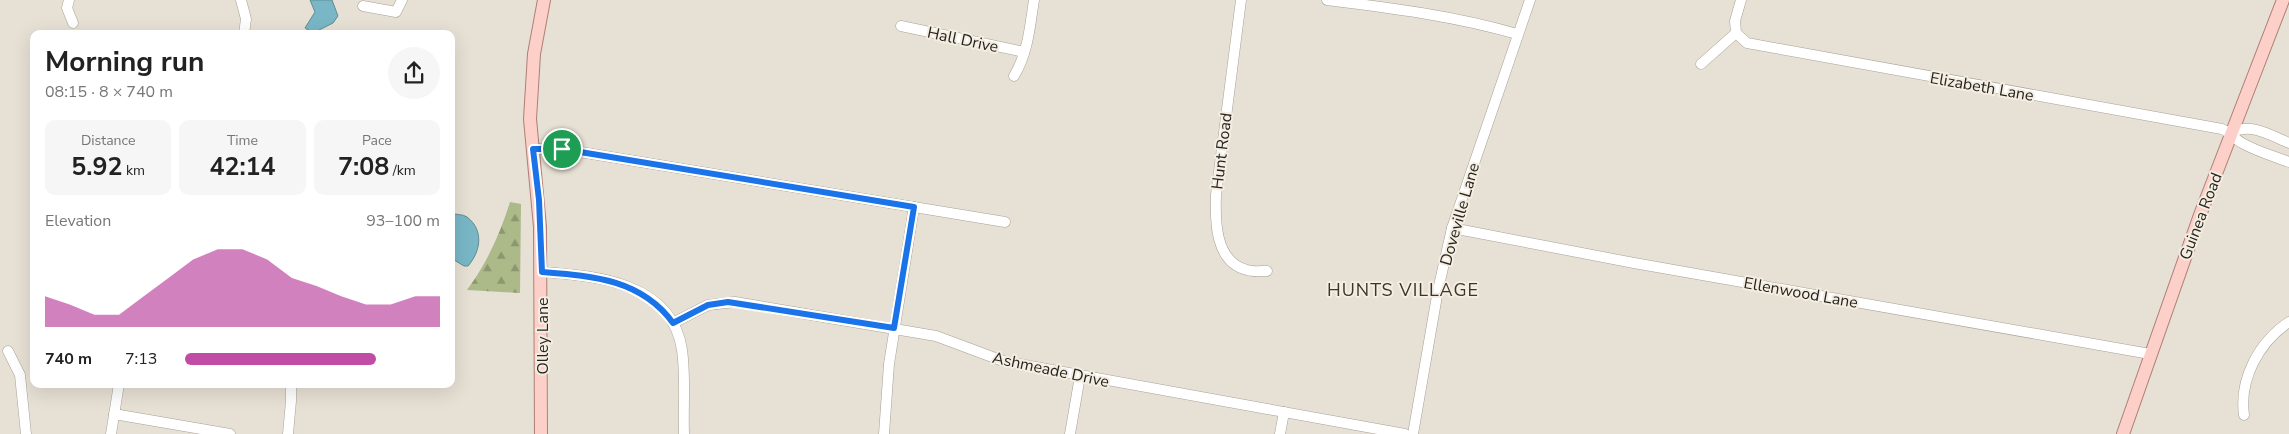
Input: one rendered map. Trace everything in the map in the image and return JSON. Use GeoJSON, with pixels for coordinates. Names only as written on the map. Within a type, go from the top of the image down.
{"type":"FeatureCollection","features":[{"type":"Feature","properties":{"kind":"main road","name":"Olley Lane"},"geometry":{"type":"LineString","coordinates":[[541,434],[542,272],[539,200],[530,119],[530,88],[544,0]]}},
{"type":"Feature","properties":{"kind":"main road","name":"Guinea Road"},"geometry":{"type":"LineString","coordinates":[[2123,434],[2200,215],[2283,0]]}},
{"type":"Feature","properties":{"kind":"street"},"geometry":{"type":"LineString","coordinates":[[69,0],[67,8],[73,23]]}},
{"type":"Feature","properties":{"kind":"street"},"geometry":{"type":"LineString","coordinates":[[241,0],[246,19],[245,30]]}},
{"type":"Feature","properties":{"kind":"street"},"geometry":{"type":"LineString","coordinates":[[363,6],[396,12],[402,0]]}},
{"type":"Feature","properties":{"kind":"street"},"geometry":{"type":"LineString","coordinates":[[1014,76],[1024,52],[1034,0]]}},
{"type":"Feature","properties":{"kind":"street","name":"Hunt Road"},"geometry":{"type":"LineString","coordinates":[[1241,0],[1216,195],[1216,228],[1220,243],[1233,262],[1249,271],[1267,271]]}},
{"type":"Feature","properties":{"kind":"street"},"geometry":{"type":"LineString","coordinates":[[1327,0],[1409,11],[1471,22],[1517,34]]}},
{"type":"Feature","properties":{"kind":"street","name":"Doveville Lane"},"geometry":{"type":"LineString","coordinates":[[1413,434],[1438,290],[1452,228],[1530,0]]}},
{"type":"Feature","properties":{"kind":"street"},"geometry":{"type":"LineString","coordinates":[[1701,64],[1736,33],[1735,21],[1741,0]]}},
{"type":"Feature","properties":{"kind":"street","name":"Hall Drive"},"geometry":{"type":"LineString","coordinates":[[901,26],[1024,52]]}},
{"type":"Feature","properties":{"kind":"street","name":"Elizabeth Lane"},"geometry":{"type":"LineString","coordinates":[[1736,33],[1747,43],[1791,52],[2232,132],[2242,128],[2253,128],[2289,143]]}},
{"type":"Feature","properties":{"kind":"street","name":"Elizabeth Lane"},"geometry":{"type":"LineString","coordinates":[[2232,132],[2238,141],[2248,147],[2289,162]]}},
{"type":"Feature","properties":{"kind":"street"},"geometry":{"type":"LineString","coordinates":[[533,149],[562,149],[1005,222]]}},
{"type":"Feature","properties":{"kind":"street"},"geometry":{"type":"LineString","coordinates":[[884,434],[888,364],[914,207]]}},
{"type":"Feature","properties":{"kind":"street","name":"Ellenwood Lane"},"geometry":{"type":"LineString","coordinates":[[1452,228],[1634,263],[2150,354]]}},
{"type":"Feature","properties":{"kind":"street"},"geometry":{"type":"LineString","coordinates":[[542,272],[572,275],[629,286],[650,298],[673,323],[680,340],[683,357],[684,434]]}},
{"type":"Feature","properties":{"kind":"street","name":"Ashmeade Drive"},"geometry":{"type":"LineString","coordinates":[[673,323],[708,305],[728,302],[894,328],[942,338],[1003,361],[1406,434]]}},
{"type":"Feature","properties":{"kind":"street"},"geometry":{"type":"LineString","coordinates":[[2244,415],[2242,393],[2257,355],[2273,334],[2289,322]]}},
{"type":"Feature","properties":{"kind":"street"},"geometry":{"type":"LineString","coordinates":[[8,350],[20,375],[26,434]]}},
{"type":"Feature","properties":{"kind":"street"},"geometry":{"type":"LineString","coordinates":[[1070,434],[1080,376]]}},
{"type":"Feature","properties":{"kind":"street"},"geometry":{"type":"LineString","coordinates":[[111,434],[118,388]]}},
{"type":"Feature","properties":{"kind":"street"},"geometry":{"type":"LineString","coordinates":[[288,434],[291,388]]}},
{"type":"Feature","properties":{"kind":"street"},"geometry":{"type":"LineString","coordinates":[[1280,434],[1284,412]]}},
{"type":"Feature","properties":{"kind":"street"},"geometry":{"type":"LineString","coordinates":[[114,414],[230,434]]}},
{"type":"Feature","properties":{"kind":"green space"},"geometry":{"type":"Polygon","coordinates":[[[510,202],[521,204],[520,293],[467,290],[492,248],[510,202]]]}},
{"type":"Feature","properties":{"kind":"water"},"geometry":{"type":"Polygon","coordinates":[[[310,0],[332,0],[338,16],[333,23],[319,30],[308,30],[305,28],[315,12],[310,0]]]}},
{"type":"Feature","properties":{"kind":"water"},"geometry":{"type":"Polygon","coordinates":[[[455,214],[467,217],[476,228],[478,234],[479,241],[476,254],[468,266],[464,266],[455,260],[455,214]]]}},
{"type":"Feature","properties":{"kind":"district","name":"HUNTS VILLAGE"},"geometry":{"type":"Point","coordinates":[1403,290]}},
{"type":"Feature","properties":{"kind":"route"},"geometry":{"type":"LineString","coordinates":[[533,149],[562,149],[914,207],[894,328],[735,302],[719,302],[708,305],[673,323],[659,305],[629,286],[610,281],[542,272],[539,200],[533,149]]}}]}
